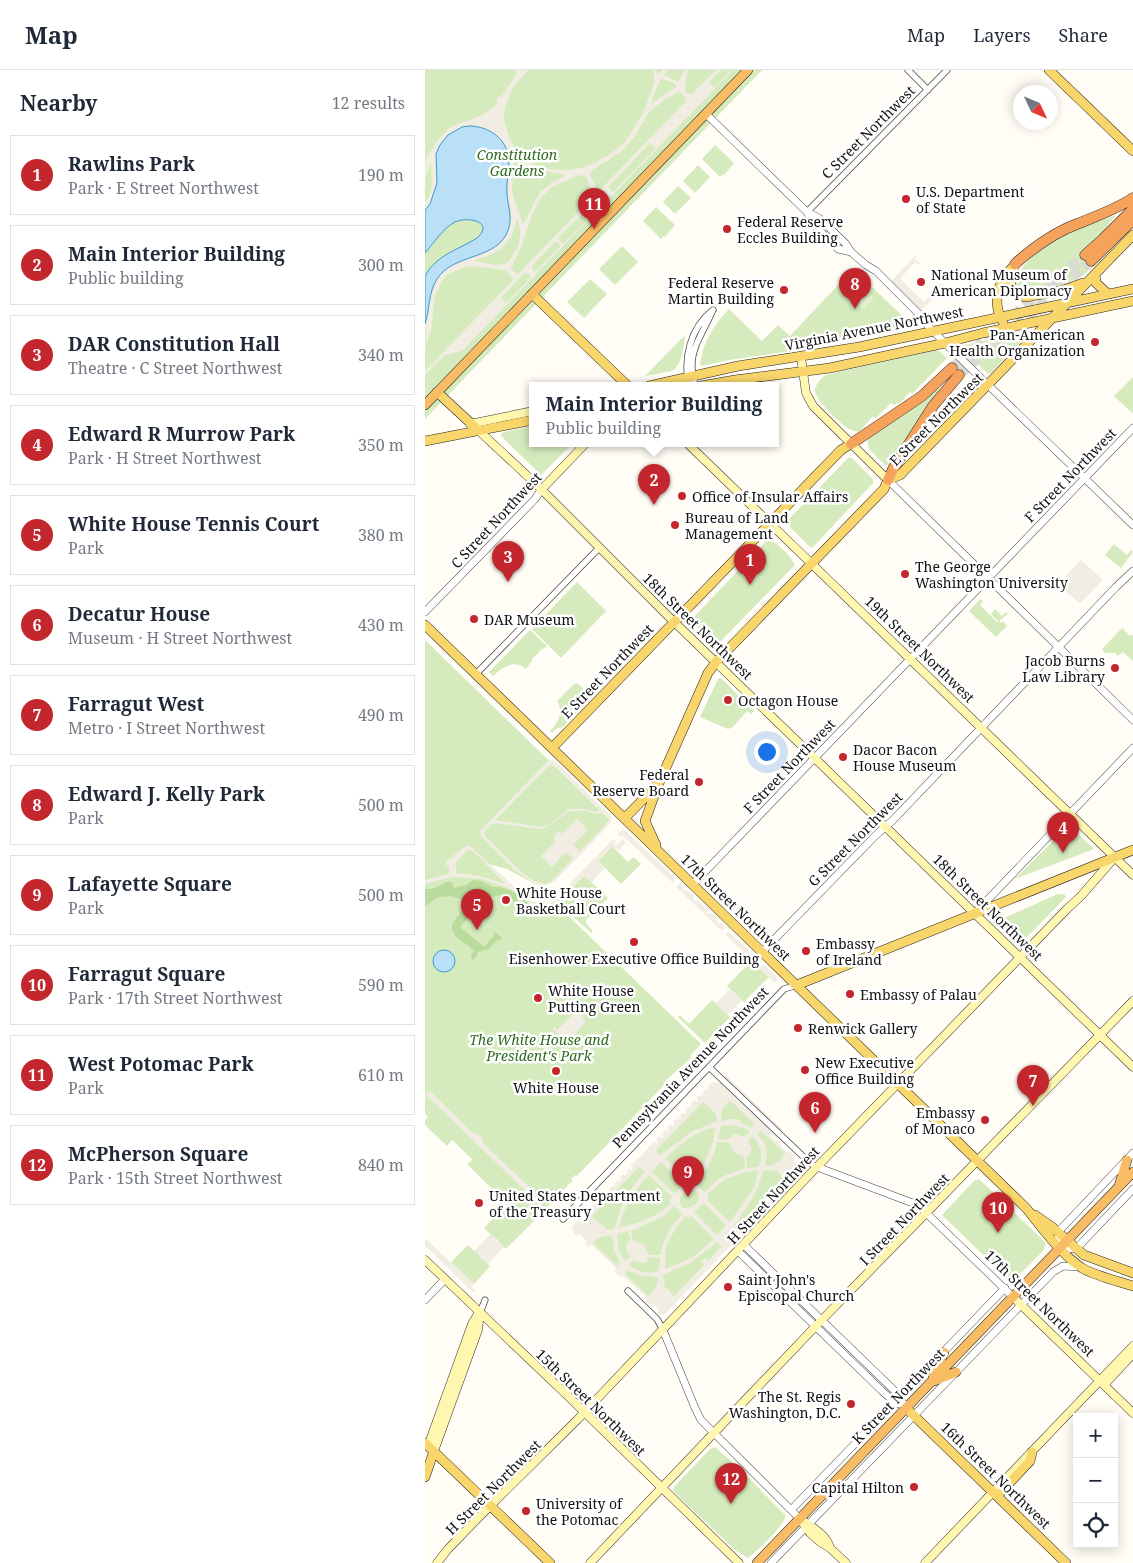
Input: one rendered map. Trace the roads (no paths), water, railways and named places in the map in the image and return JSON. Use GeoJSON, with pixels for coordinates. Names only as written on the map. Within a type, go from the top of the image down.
{"type":"FeatureCollection","features":[{"type":"Feature","properties":{"kind":"highway"},"geometry":{"type":"LineString","coordinates":[[425,405],[748,70]]}},
{"type":"Feature","properties":{"kind":"highway"},"geometry":{"type":"LineString","coordinates":[[1015,264],[1053,235],[1113,210],[1133,198]]}},
{"type":"Feature","properties":{"kind":"highway"},"geometry":{"type":"LineString","coordinates":[[1133,209],[1088,258],[1133,220]]}},
{"type":"Feature","properties":{"kind":"highway"},"geometry":{"type":"LineString","coordinates":[[851,444],[956,371],[893,468],[888,480]]}},
{"type":"Feature","properties":{"kind":"highway"},"geometry":{"type":"LineString","coordinates":[[1118,1188],[1130,1156]]}},
{"type":"Feature","properties":{"kind":"highway","name":"K Street Northwest"},"geometry":{"type":"LineString","coordinates":[[757,1563],[1133,1172]]}},
{"type":"Feature","properties":{"kind":"highway"},"geometry":{"type":"LineString","coordinates":[[931,1382],[944,1352]]}},
{"type":"Feature","properties":{"kind":"highway"},"geometry":{"type":"LineString","coordinates":[[931,1382],[956,1372]]}},
{"type":"Feature","properties":{"kind":"main road"},"geometry":{"type":"LineString","coordinates":[[1049,70],[1133,150]]}},
{"type":"Feature","properties":{"kind":"main road","name":"E Street Northwest"},"geometry":{"type":"LineString","coordinates":[[661,854],[645,821],[659,783],[708,673],[716,662],[884,489],[888,480],[900,476],[1133,235]]}},
{"type":"Feature","properties":{"kind":"main road"},"geometry":{"type":"LineString","coordinates":[[1015,264],[1010,277],[1010,284],[1014,292],[1023,297],[1065,290],[1088,281]]}},
{"type":"Feature","properties":{"kind":"main road"},"geometry":{"type":"LineString","coordinates":[[1007,328],[1001,317],[997,301],[1003,278],[1015,264]]}},
{"type":"Feature","properties":{"kind":"main road"},"geometry":{"type":"LineString","coordinates":[[1095,274],[1096,283],[1107,293]]}},
{"type":"Feature","properties":{"kind":"main road","name":"Virginia Avenue Northwest"},"geometry":{"type":"LineString","coordinates":[[676,382],[754,363],[801,357],[934,332],[1131,288]]}},
{"type":"Feature","properties":{"kind":"main road"},"geometry":{"type":"LineString","coordinates":[[532,294],[624,382]]}},
{"type":"Feature","properties":{"kind":"main road","name":"Virginia Avenue Northwest"},"geometry":{"type":"LineString","coordinates":[[725,382],[825,369],[1133,301]]}},
{"type":"Feature","properties":{"kind":"main road"},"geometry":{"type":"LineString","coordinates":[[801,357],[806,393],[813,406],[888,480]]}},
{"type":"Feature","properties":{"kind":"main road","name":"18th Street Northwest"},"geometry":{"type":"LineString","coordinates":[[437,392],[526,474],[674,622],[1133,1067]]}},
{"type":"Feature","properties":{"kind":"main road"},"geometry":{"type":"LineString","coordinates":[[470,424],[529,412]]}},
{"type":"Feature","properties":{"kind":"main road"},"geometry":{"type":"LineString","coordinates":[[425,441],[529,421]]}},
{"type":"Feature","properties":{"kind":"main road","name":"E Street Northwest"},"geometry":{"type":"LineString","coordinates":[[552,748],[841,450],[851,444]]}},
{"type":"Feature","properties":{"kind":"main road","name":"C Street Northwest"},"geometry":{"type":"LineString","coordinates":[[541,490],[582,447]]}},
{"type":"Feature","properties":{"kind":"main road","name":"19th Street Northwest"},"geometry":{"type":"LineString","coordinates":[[691,447],[1133,875]]}},
{"type":"Feature","properties":{"kind":"main road","name":"17th Street Northwest"},"geometry":{"type":"LineString","coordinates":[[425,625],[1027,1209],[1088,1257],[1133,1273]]}},
{"type":"Feature","properties":{"kind":"main road"},"geometry":{"type":"LineString","coordinates":[[625,818],[659,783]]}},
{"type":"Feature","properties":{"kind":"main road","name":"Pennsylvania Avenue Northwest"},"geometry":{"type":"LineString","coordinates":[[797,986],[1133,850]]}},
{"type":"Feature","properties":{"kind":"main road","name":"H Street Northwest"},"geometry":{"type":"LineString","coordinates":[[432,1563],[584,1412],[817,1167],[1081,896],[1115,857]]}},
{"type":"Feature","properties":{"kind":"main road","name":"I Street Northwest"},"geometry":{"type":"LineString","coordinates":[[590,1563],[816,1326],[1133,1001]]}},
{"type":"Feature","properties":{"kind":"main road","name":"17th Street Northwest"},"geometry":{"type":"LineString","coordinates":[[1027,1209],[1047,1235],[1081,1267]]}},
{"type":"Feature","properties":{"kind":"main road","name":"15th Street Northwest"},"geometry":{"type":"LineString","coordinates":[[425,1260],[739,1563]]}},
{"type":"Feature","properties":{"kind":"main road"},"geometry":{"type":"LineString","coordinates":[[1081,1267],[1133,1286]]}},
{"type":"Feature","properties":{"kind":"main road","name":"17th Street Northwest"},"geometry":{"type":"LineString","coordinates":[[1013,1296],[1133,1413]]}},
{"type":"Feature","properties":{"kind":"main road"},"geometry":{"type":"LineString","coordinates":[[425,1478],[428,1449],[472,1324],[479,1313]]}},
{"type":"Feature","properties":{"kind":"main road"},"geometry":{"type":"LineString","coordinates":[[926,1563],[1030,1461],[1032,1452],[1102,1383],[1133,1346]]}},
{"type":"Feature","properties":{"kind":"main road","name":"16th Street Northwest"},"geometry":{"type":"LineString","coordinates":[[906,1408],[1066,1563]]}},
{"type":"Feature","properties":{"kind":"main road"},"geometry":{"type":"LineString","coordinates":[[428,1449],[491,1505],[550,1563]]}},
{"type":"Feature","properties":{"kind":"main road"},"geometry":{"type":"LineString","coordinates":[[799,1518],[820,1542],[830,1548],[846,1563]]}},
{"type":"Feature","properties":{"kind":"main road","name":"H Street Northwest"},"geometry":{"type":"LineString","coordinates":[[437,1563],[448,1549]]}},
{"type":"Feature","properties":{"kind":"street"},"geometry":{"type":"LineString","coordinates":[[908,70],[928,90]]}},
{"type":"Feature","properties":{"kind":"street","name":"C Street Northwest"},"geometry":{"type":"LineString","coordinates":[[807,212],[947,70]]}},
{"type":"Feature","properties":{"kind":"street"},"geometry":{"type":"LineString","coordinates":[[706,114],[807,212],[819,218],[845,243],[851,252],[865,265],[876,271],[945,343],[1133,525]]}},
{"type":"Feature","properties":{"kind":"street"},"geometry":{"type":"LineString","coordinates":[[713,310],[696,347],[690,380],[686,364],[692,341],[703,318],[713,310]]}},
{"type":"Feature","properties":{"kind":"street","name":"F Street Northwest"},"geometry":{"type":"LineString","coordinates":[[693,884],[1133,428]]}},
{"type":"Feature","properties":{"kind":"street"},"geometry":{"type":"LineString","coordinates":[[888,480],[1133,720]]}},
{"type":"Feature","properties":{"kind":"street","name":"C Street Northwest"},"geometry":{"type":"LineString","coordinates":[[425,612],[535,499],[541,490]]}},
{"type":"Feature","properties":{"kind":"street"},"geometry":{"type":"LineString","coordinates":[[476,674],[599,548]]}},
{"type":"Feature","properties":{"kind":"street","name":"G Street Northwest"},"geometry":{"type":"LineString","coordinates":[[763,952],[1115,587],[1133,572]]}},
{"type":"Feature","properties":{"kind":"street"},"geometry":{"type":"LineString","coordinates":[[975,913],[1133,748]]}},
{"type":"Feature","properties":{"kind":"street","name":"Pennsylvania Avenue Northwest"},"geometry":{"type":"LineString","coordinates":[[563,1219],[784,989],[797,986]]}},
{"type":"Feature","properties":{"kind":"street"},"geometry":{"type":"LineString","coordinates":[[709,1067],[810,1164],[817,1167]]}},
{"type":"Feature","properties":{"kind":"street"},"geometry":{"type":"LineString","coordinates":[[1130,1156],[1058,1232],[1060,1248],[1076,1249],[1133,1189]]}},
{"type":"Feature","properties":{"kind":"street","name":"17th Street Northwest"},"geometry":{"type":"LineString","coordinates":[[817,1167],[915,1203],[1013,1296]]}},
{"type":"Feature","properties":{"kind":"street","name":"16th Street Northwest"},"geometry":{"type":"LineString","coordinates":[[744,1245],[897,1393],[898,1400]]}},
{"type":"Feature","properties":{"kind":"street","name":"16th Street Northwest"},"geometry":{"type":"LineString","coordinates":[[738,1251],[882,1391],[898,1400],[906,1408]]}},
{"type":"Feature","properties":{"kind":"street","name":"K Street Northwest"},"geometry":{"type":"LineString","coordinates":[[771,1563],[1056,1269],[1066,1266],[1081,1267]]}},
{"type":"Feature","properties":{"kind":"street"},"geometry":{"type":"LineString","coordinates":[[425,1300],[445,1279]]}},
{"type":"Feature","properties":{"kind":"street","name":"K Street Northwest"},"geometry":{"type":"LineString","coordinates":[[791,1510],[1005,1288]]}},
{"type":"Feature","properties":{"kind":"street"},"geometry":{"type":"LineString","coordinates":[[627,1292],[657,1319],[699,1416],[714,1434],[799,1518]]}},
{"type":"Feature","properties":{"kind":"street"},"geometry":{"type":"LineString","coordinates":[[479,1313],[485,1300]]}},
{"type":"Feature","properties":{"kind":"water"},"geometry":{"type":"Polygon","coordinates":[[[469,126],[491,132],[502,141],[506,148],[509,163],[507,190],[510,224],[506,235],[500,243],[492,249],[453,265],[437,279],[432,290],[425,324],[425,276],[441,258],[477,238],[483,228],[481,224],[472,220],[455,222],[442,232],[425,253],[425,210],[430,204],[437,183],[436,154],[448,135],[462,127],[469,126]]]}},
{"type":"Feature","properties":{"kind":"water"},"geometry":{"type":"Polygon","coordinates":[[[444,950],[454,957],[455,961],[448,971],[444,972],[434,965],[433,961],[440,951],[444,950]]]}},
{"type":"Feature","properties":{"kind":"tunnel"},"geometry":{"type":"LineString","coordinates":[[1013,316],[1085,255]]}},
{"type":"Feature","properties":{"kind":"tunnel"},"geometry":{"type":"LineString","coordinates":[[959,375],[1091,261]]}},
{"type":"Feature","properties":{"kind":"tunnel"},"geometry":{"type":"LineString","coordinates":[[952,368],[998,328]]}},
{"type":"Feature","properties":{"kind":"place","name":"U.S. Department of State"},"geometry":{"type":"Point","coordinates":[906,199]}},
{"type":"Feature","properties":{"kind":"place","name":"West Potomac Park"},"geometry":{"type":"Point","coordinates":[594,229]}},
{"type":"Feature","properties":{"kind":"place","name":"Federal Reserve Eccles Building"},"geometry":{"type":"Point","coordinates":[727,229]}},
{"type":"Feature","properties":{"kind":"place","name":"National Museum of American Diplomacy"},"geometry":{"type":"Point","coordinates":[921,282]}},
{"type":"Feature","properties":{"kind":"place","name":"Federal Reserve Martin Building"},"geometry":{"type":"Point","coordinates":[784,290]}},
{"type":"Feature","properties":{"kind":"place","name":"Edward J. Kelly Park"},"geometry":{"type":"Point","coordinates":[855,309]}},
{"type":"Feature","properties":{"kind":"place","name":"Pan-American Health Organization"},"geometry":{"type":"Point","coordinates":[1095,342]}},
{"type":"Feature","properties":{"kind":"place","name":"Office of Insular Affairs"},"geometry":{"type":"Point","coordinates":[682,496]}},
{"type":"Feature","properties":{"kind":"place","name":"Main Interior Building"},"geometry":{"type":"Point","coordinates":[654,505]}},
{"type":"Feature","properties":{"kind":"place","name":"Bureau of Land Management"},"geometry":{"type":"Point","coordinates":[675,525]}},
{"type":"Feature","properties":{"kind":"place","name":"The George Washington University"},"geometry":{"type":"Point","coordinates":[905,574]}},
{"type":"Feature","properties":{"kind":"place","name":"DAR Constitution Hall"},"geometry":{"type":"Point","coordinates":[508,582]}},
{"type":"Feature","properties":{"kind":"place","name":"Rawlins Park"},"geometry":{"type":"Point","coordinates":[750,585]}},
{"type":"Feature","properties":{"kind":"place","name":"DAR Museum"},"geometry":{"type":"Point","coordinates":[474,619]}},
{"type":"Feature","properties":{"kind":"place","name":"Jacob Burns Law Library"},"geometry":{"type":"Point","coordinates":[1115,668]}},
{"type":"Feature","properties":{"kind":"place","name":"Octagon House"},"geometry":{"type":"Point","coordinates":[728,700]}},
{"type":"Feature","properties":{"kind":"place","name":"Dacor Bacon House Museum"},"geometry":{"type":"Point","coordinates":[843,757]}},
{"type":"Feature","properties":{"kind":"place","name":"Federal Reserve Board"},"geometry":{"type":"Point","coordinates":[699,782]}},
{"type":"Feature","properties":{"kind":"place","name":"Edward R Murrow Park"},"geometry":{"type":"Point","coordinates":[1063,853]}},
{"type":"Feature","properties":{"kind":"place","name":"White House Basketball Court"},"geometry":{"type":"Point","coordinates":[506,900]}},
{"type":"Feature","properties":{"kind":"place","name":"White House Tennis Court"},"geometry":{"type":"Point","coordinates":[477,930]}},
{"type":"Feature","properties":{"kind":"place","name":"Eisenhower Executive Office Building"},"geometry":{"type":"Point","coordinates":[634,942]}},
{"type":"Feature","properties":{"kind":"place","name":"Embassy of Ireland"},"geometry":{"type":"Point","coordinates":[806,951]}},
{"type":"Feature","properties":{"kind":"place","name":"Embassy of Palau"},"geometry":{"type":"Point","coordinates":[850,994]}},
{"type":"Feature","properties":{"kind":"place","name":"White House Putting Green"},"geometry":{"type":"Point","coordinates":[538,998]}},
{"type":"Feature","properties":{"kind":"place","name":"Renwick Gallery"},"geometry":{"type":"Point","coordinates":[798,1028]}},
{"type":"Feature","properties":{"kind":"place","name":"New Executive Office Building"},"geometry":{"type":"Point","coordinates":[805,1070]}},
{"type":"Feature","properties":{"kind":"place","name":"White House"},"geometry":{"type":"Point","coordinates":[556,1071]}},
{"type":"Feature","properties":{"kind":"place","name":"Farragut West"},"geometry":{"type":"Point","coordinates":[1033,1106]}},
{"type":"Feature","properties":{"kind":"place","name":"Embassy of Monaco"},"geometry":{"type":"Point","coordinates":[985,1120]}},
{"type":"Feature","properties":{"kind":"place","name":"Decatur House"},"geometry":{"type":"Point","coordinates":[815,1133]}},
{"type":"Feature","properties":{"kind":"place","name":"Lafayette Square"},"geometry":{"type":"Point","coordinates":[688,1197]}},
{"type":"Feature","properties":{"kind":"place","name":"United States Department of the Treasury"},"geometry":{"type":"Point","coordinates":[479,1203]}},
{"type":"Feature","properties":{"kind":"place","name":"Farragut Square"},"geometry":{"type":"Point","coordinates":[998,1233]}},
{"type":"Feature","properties":{"kind":"place","name":"Saint John's Episcopal Church"},"geometry":{"type":"Point","coordinates":[728,1287]}},
{"type":"Feature","properties":{"kind":"place","name":"The St. Regis Washington, D.C."},"geometry":{"type":"Point","coordinates":[851,1404]}},
{"type":"Feature","properties":{"kind":"place","name":"Capital Hilton"},"geometry":{"type":"Point","coordinates":[914,1487]}},
{"type":"Feature","properties":{"kind":"place","name":"McPherson Square"},"geometry":{"type":"Point","coordinates":[731,1504]}},
{"type":"Feature","properties":{"kind":"place","name":"University of the Potomac"},"geometry":{"type":"Point","coordinates":[526,1511]}},
{"type":"Feature","properties":{"kind":"park label","name":"Constitution Gardens"},"geometry":{"type":"Point","coordinates":[517,162]}},
{"type":"Feature","properties":{"kind":"park label","name":"The White House and President's Park"},"geometry":{"type":"Point","coordinates":[539,1048]}}]}
